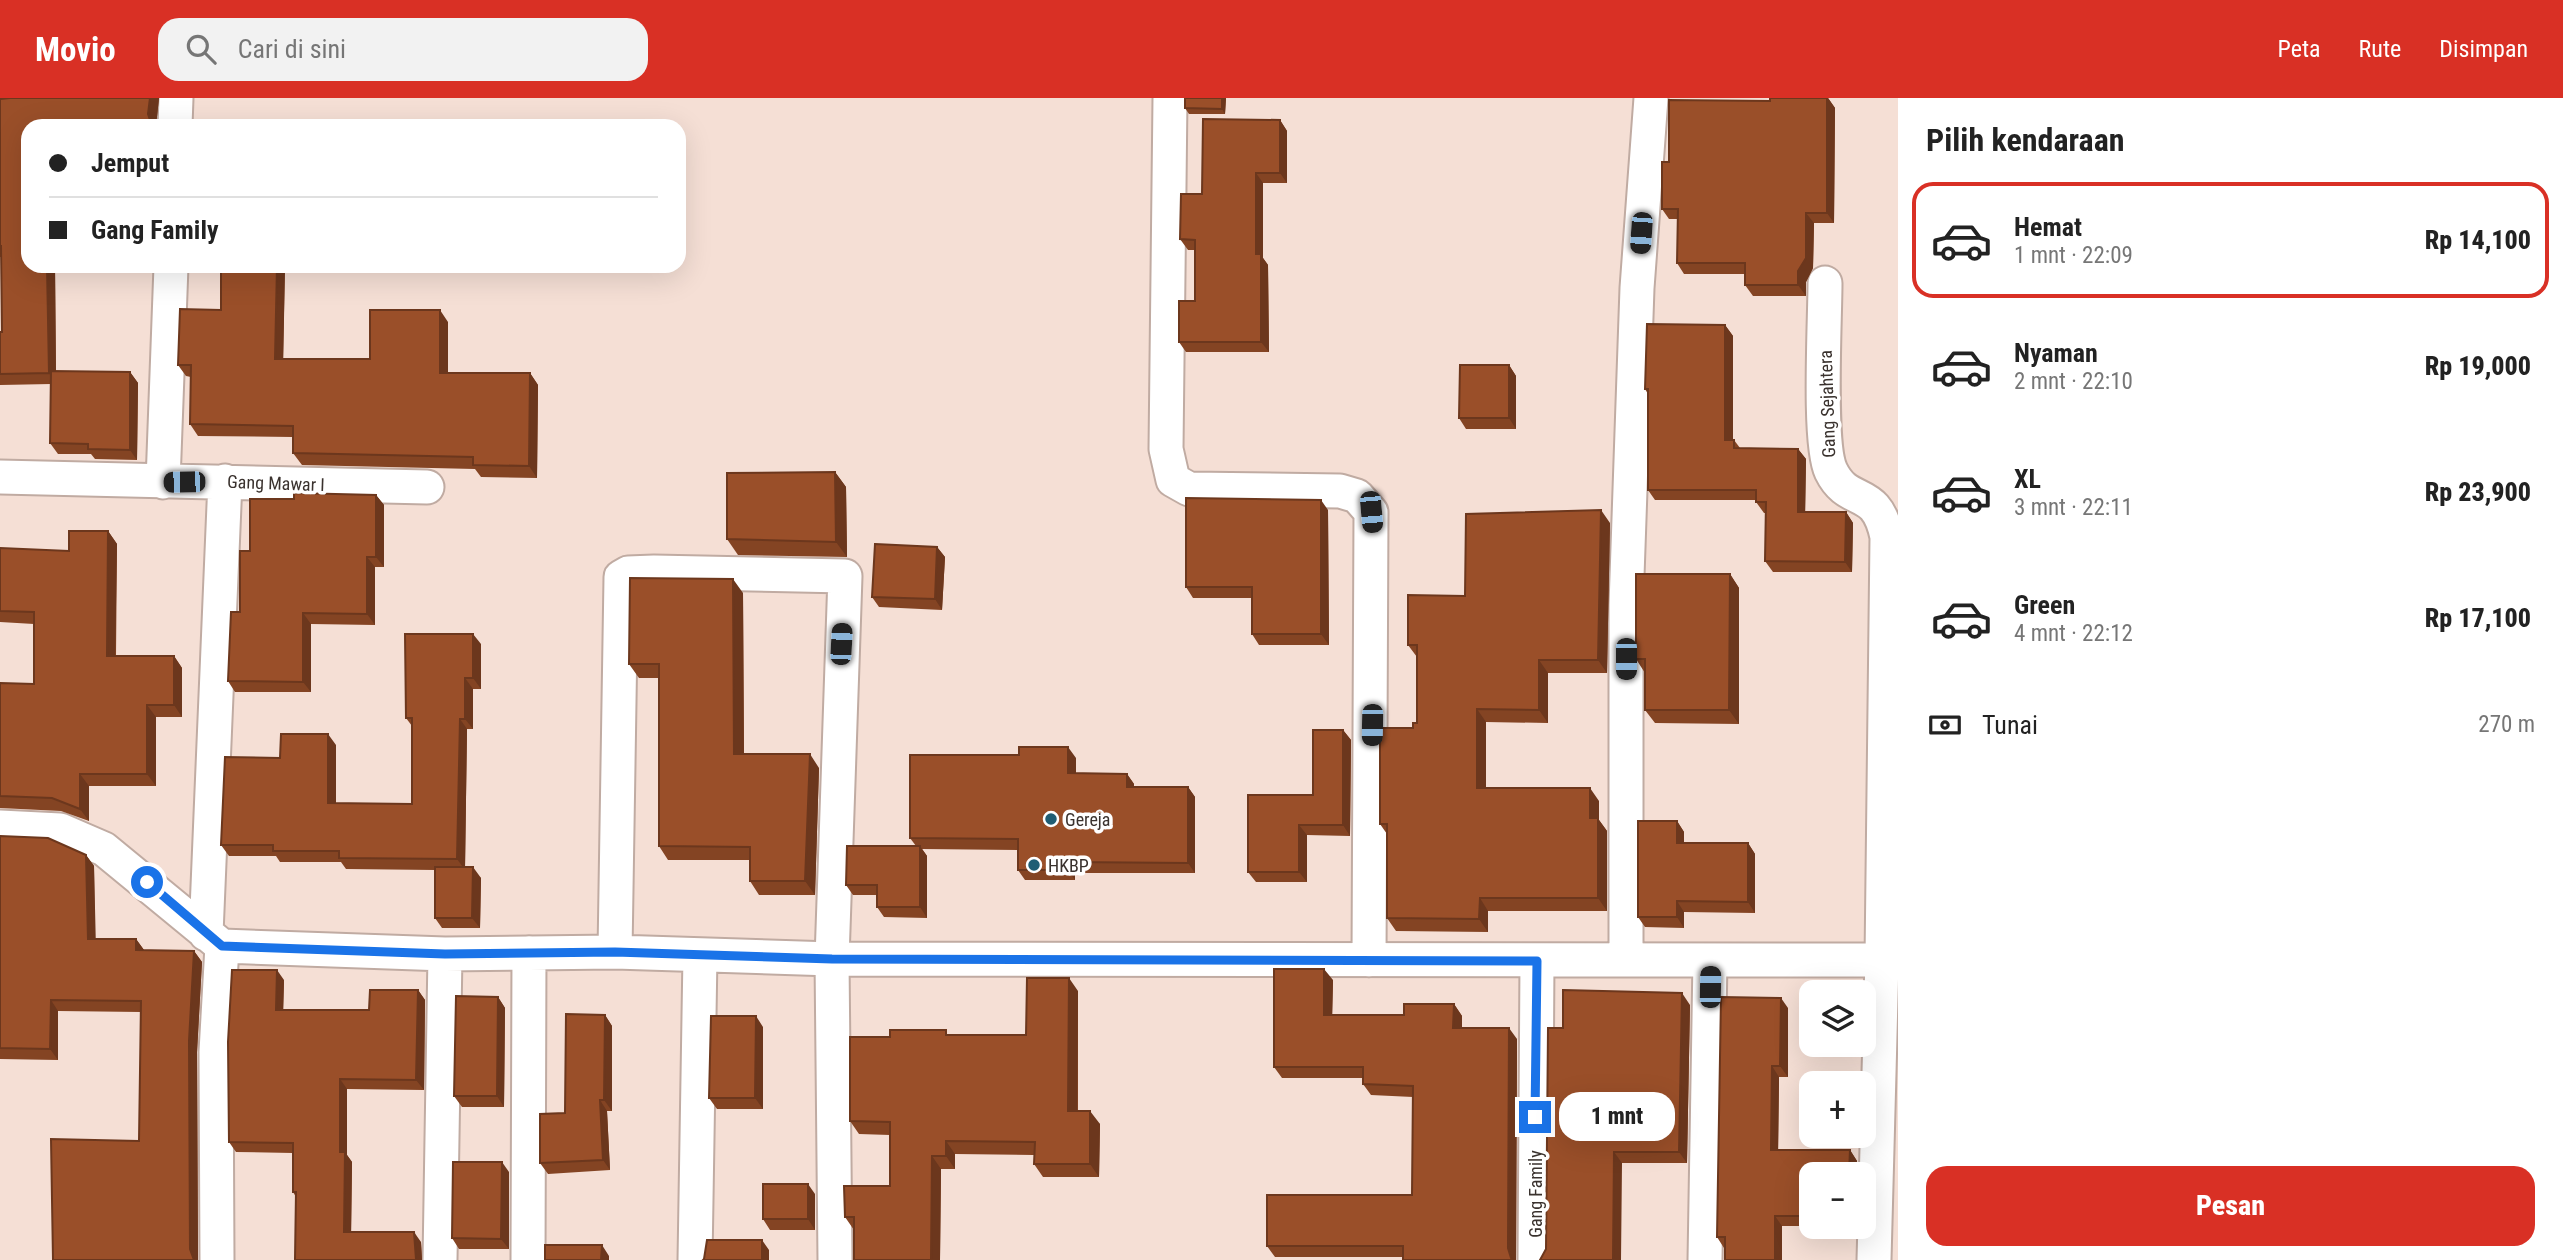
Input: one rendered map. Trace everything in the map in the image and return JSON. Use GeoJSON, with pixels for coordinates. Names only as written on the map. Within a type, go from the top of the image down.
{"type":"FeatureCollection","features":[{"type":"Feature","properties":{"kind":"street"},"geometry":{"type":"LineString","coordinates":[[175,119],[176,98]]}},
{"type":"Feature","properties":{"kind":"street"},"geometry":{"type":"LineString","coordinates":[[1170,98],[1166,449],[1173,480],[1189,489],[1340,491],[1357,496],[1371,512],[1373,594],[1369,960]]}},
{"type":"Feature","properties":{"kind":"street"},"geometry":{"type":"LineString","coordinates":[[1626,960],[1627,591],[1637,288],[1651,98]]}},
{"type":"Feature","properties":{"kind":"street"},"geometry":{"type":"LineString","coordinates":[[163,482],[172,273]]}},
{"type":"Feature","properties":{"kind":"street","name":"Gang Sejahtera"},"geometry":{"type":"LineString","coordinates":[[1825,283],[1825,443],[1830,469],[1840,486],[1871,502],[1882,514],[1886,537],[1890,960],[1874,1260]]}},
{"type":"Feature","properties":{"kind":"street","name":"Gang Mawar I"},"geometry":{"type":"LineString","coordinates":[[0,477],[427,487]]}},
{"type":"Feature","properties":{"kind":"street"},"geometry":{"type":"LineString","coordinates":[[217,1260],[214,940],[225,481]]}},
{"type":"Feature","properties":{"kind":"street"},"geometry":{"type":"LineString","coordinates":[[615,952],[621,577],[628,573],[653,572],[845,576],[832,959],[835,1260]]}},
{"type":"Feature","properties":{"kind":"street"},"geometry":{"type":"LineString","coordinates":[[0,827],[60,830],[87,839],[147,882],[214,940],[445,954],[615,952],[832,959],[1890,960]]}},
{"type":"Feature","properties":{"kind":"street"},"geometry":{"type":"LineString","coordinates":[[528,1260],[529,953]]}},
{"type":"Feature","properties":{"kind":"street"},"geometry":{"type":"LineString","coordinates":[[440,1260],[445,954]]}},
{"type":"Feature","properties":{"kind":"street"},"geometry":{"type":"LineString","coordinates":[[695,1260],[700,955]]}},
{"type":"Feature","properties":{"kind":"street"},"geometry":{"type":"LineString","coordinates":[[1705,1260],[1710,960]]}},
{"type":"Feature","properties":{"kind":"street","name":"Gang Family"},"geometry":{"type":"LineString","coordinates":[[1535,1260],[1537,961]]}},
{"type":"Feature","properties":{"kind":"building"},"geometry":{"type":"Polygon","coordinates":[[[150,98],[150,119],[21,119],[21,273],[47,273],[49,373],[0,374],[0,99],[150,98]]]}},
{"type":"Feature","properties":{"kind":"building"},"geometry":{"type":"Polygon","coordinates":[[[1185,98],[1222,98],[1222,109],[1185,108],[1185,98]]]}},
{"type":"Feature","properties":{"kind":"building"},"geometry":{"type":"Polygon","coordinates":[[[1770,98],[1827,98],[1827,213],[1806,213],[1806,258],[1798,271],[1798,285],[1745,285],[1745,263],[1677,263],[1678,209],[1662,209],[1662,162],[1669,162],[1669,100],[1770,101],[1770,98]]]}},
{"type":"Feature","properties":{"kind":"building"},"geometry":{"type":"Polygon","coordinates":[[[1203,119],[1280,120],[1280,173],[1256,173],[1256,254],[1261,254],[1261,342],[1179,342],[1179,301],[1195,301],[1195,240],[1180,239],[1181,194],[1202,194],[1203,119]]]}},
{"type":"Feature","properties":{"kind":"building"},"geometry":{"type":"Polygon","coordinates":[[[221,273],[277,273],[275,359],[370,359],[370,310],[440,310],[440,373],[530,373],[529,466],[473,465],[473,457],[293,453],[293,426],[190,424],[191,365],[178,365],[180,309],[221,310],[221,273]]]}},
{"type":"Feature","properties":{"kind":"building"},"geometry":{"type":"Polygon","coordinates":[[[1647,324],[1725,325],[1725,440],[1734,440],[1734,448],[1798,449],[1798,512],[1846,512],[1845,562],[1765,561],[1766,502],[1756,502],[1756,490],[1648,490],[1648,389],[1645,389],[1647,324]]]}},
{"type":"Feature","properties":{"kind":"building"},"geometry":{"type":"Polygon","coordinates":[[[1460,365],[1509,365],[1509,418],[1459,418],[1460,365]]]}},
{"type":"Feature","properties":{"kind":"building"},"geometry":{"type":"Polygon","coordinates":[[[51,371],[130,372],[130,450],[88,449],[88,444],[50,443],[51,371]]]}},
{"type":"Feature","properties":{"kind":"building"},"geometry":{"type":"Polygon","coordinates":[[[835,472],[836,542],[727,539],[727,473],[835,472]]]}},
{"type":"Feature","properties":{"kind":"building"},"geometry":{"type":"Polygon","coordinates":[[[294,493],[376,495],[376,557],[367,557],[367,614],[303,613],[303,682],[228,681],[231,612],[240,612],[240,551],[250,551],[250,499],[294,499],[294,493]]]}},
{"type":"Feature","properties":{"kind":"building"},"geometry":{"type":"Polygon","coordinates":[[[1186,498],[1321,500],[1321,634],[1252,634],[1252,587],[1186,587],[1186,498]]]}},
{"type":"Feature","properties":{"kind":"building"},"geometry":{"type":"Polygon","coordinates":[[[1601,510],[1598,660],[1539,660],[1539,710],[1477,709],[1477,788],[1590,788],[1590,818],[1598,818],[1598,898],[1480,898],[1479,919],[1387,918],[1387,824],[1380,824],[1380,728],[1413,728],[1413,723],[1417,723],[1417,645],[1408,645],[1408,595],[1465,596],[1466,514],[1601,510]]]}},
{"type":"Feature","properties":{"kind":"building"},"geometry":{"type":"Polygon","coordinates":[[[69,531],[108,531],[107,656],[174,656],[174,705],[147,705],[147,774],[80,774],[80,809],[52,798],[0,796],[0,683],[34,684],[34,612],[0,611],[0,548],[69,551],[69,531]]]}},
{"type":"Feature","properties":{"kind":"building"},"geometry":{"type":"Polygon","coordinates":[[[875,544],[937,547],[935,599],[872,597],[875,544]]]}},
{"type":"Feature","properties":{"kind":"building"},"geometry":{"type":"Polygon","coordinates":[[[1636,574],[1730,574],[1729,710],[1645,710],[1645,659],[1636,659],[1636,574]]]}},
{"type":"Feature","properties":{"kind":"building"},"geometry":{"type":"Polygon","coordinates":[[[630,578],[733,579],[734,754],[810,754],[805,881],[750,881],[750,847],[659,846],[659,664],[629,664],[630,578]]]}},
{"type":"Feature","properties":{"kind":"building"},"geometry":{"type":"Polygon","coordinates":[[[405,634],[473,634],[473,678],[465,678],[465,719],[460,719],[457,859],[339,858],[339,851],[273,851],[273,845],[221,845],[225,757],[280,758],[281,734],[328,734],[328,803],[412,804],[412,718],[406,718],[405,634]]]}},
{"type":"Feature","properties":{"kind":"building"},"geometry":{"type":"Polygon","coordinates":[[[1313,730],[1343,730],[1343,825],[1299,825],[1299,872],[1248,872],[1248,795],[1313,795],[1313,730]]]}},
{"type":"Feature","properties":{"kind":"building"},"geometry":{"type":"Polygon","coordinates":[[[1019,747],[1068,747],[1068,773],[1127,774],[1127,787],[1188,787],[1188,863],[1068,862],[1068,870],[1018,870],[1018,839],[910,838],[910,755],[1019,755],[1019,747]]]}},
{"type":"Feature","properties":{"kind":"building"},"geometry":{"type":"Polygon","coordinates":[[[1638,821],[1677,821],[1677,843],[1748,843],[1748,902],[1677,901],[1677,917],[1638,917],[1638,821]]]}},
{"type":"Feature","properties":{"kind":"building"},"geometry":{"type":"Polygon","coordinates":[[[0,836],[48,838],[86,855],[88,939],[136,939],[136,950],[194,951],[189,1041],[190,1249],[194,1260],[53,1260],[51,1139],[139,1141],[141,1001],[51,1000],[50,1049],[0,1048],[0,836]]]}},
{"type":"Feature","properties":{"kind":"building"},"geometry":{"type":"Polygon","coordinates":[[[847,846],[920,846],[920,907],[877,907],[877,885],[846,885],[847,846]]]}},
{"type":"Feature","properties":{"kind":"building"},"geometry":{"type":"Polygon","coordinates":[[[435,867],[473,867],[472,918],[435,918],[435,867]]]}},
{"type":"Feature","properties":{"kind":"building"},"geometry":{"type":"Polygon","coordinates":[[[1274,969],[1324,969],[1324,1015],[1404,1015],[1404,1004],[1454,1004],[1453,1028],[1509,1028],[1508,1248],[1513,1260],[1403,1260],[1403,1246],[1267,1246],[1267,1195],[1412,1195],[1413,1086],[1363,1084],[1363,1067],[1274,1067],[1274,969]]]}},
{"type":"Feature","properties":{"kind":"building"},"geometry":{"type":"Polygon","coordinates":[[[232,970],[277,970],[276,1010],[369,1010],[370,990],[418,990],[416,1080],[340,1079],[340,1152],[345,1152],[344,1232],[414,1232],[417,1260],[295,1260],[296,1192],[293,1192],[293,1143],[229,1142],[228,1042],[232,970]]]}},
{"type":"Feature","properties":{"kind":"building"},"geometry":{"type":"Polygon","coordinates":[[[1027,978],[1069,978],[1068,1111],[1090,1111],[1090,1164],[1034,1164],[1035,1142],[946,1141],[946,1156],[932,1156],[931,1260],[854,1260],[854,1217],[845,1217],[844,1186],[890,1186],[890,1122],[850,1121],[850,1037],[890,1037],[890,1030],[946,1030],[946,1035],[1026,1035],[1027,978]]]}},
{"type":"Feature","properties":{"kind":"building"},"geometry":{"type":"Polygon","coordinates":[[[1563,990],[1682,993],[1679,1152],[1614,1152],[1613,1260],[1540,1260],[1546,1249],[1548,1028],[1563,1028],[1563,990]]]}},
{"type":"Feature","properties":{"kind":"building"},"geometry":{"type":"Polygon","coordinates":[[[456,996],[498,997],[497,1096],[454,1096],[456,996]]]}},
{"type":"Feature","properties":{"kind":"building"},"geometry":{"type":"Polygon","coordinates":[[[1721,997],[1781,998],[1780,1066],[1772,1066],[1771,1150],[1850,1150],[1850,1162],[1799,1162],[1799,1216],[1775,1216],[1775,1260],[1725,1260],[1725,1237],[1717,1237],[1721,997]]]}},
{"type":"Feature","properties":{"kind":"building"},"geometry":{"type":"Polygon","coordinates":[[[566,1014],[605,1015],[604,1100],[600,1100],[603,1160],[540,1163],[540,1114],[565,1113],[566,1014]]]}},
{"type":"Feature","properties":{"kind":"building"},"geometry":{"type":"Polygon","coordinates":[[[711,1016],[756,1016],[755,1098],[709,1098],[711,1016]]]}},
{"type":"Feature","properties":{"kind":"building"},"geometry":{"type":"Polygon","coordinates":[[[453,1162],[502,1162],[501,1239],[452,1238],[453,1162]]]}},
{"type":"Feature","properties":{"kind":"building"},"geometry":{"type":"Polygon","coordinates":[[[763,1184],[808,1184],[808,1219],[763,1219],[763,1184]]]}},
{"type":"Feature","properties":{"kind":"building"},"geometry":{"type":"Polygon","coordinates":[[[707,1240],[762,1240],[762,1260],[703,1260],[707,1240]]]}},
{"type":"Feature","properties":{"kind":"building"},"geometry":{"type":"Polygon","coordinates":[[[545,1245],[602,1245],[601,1260],[545,1260],[545,1245]]]}},
{"type":"Feature","properties":{"kind":"place","name":"Gereja"},"geometry":{"type":"Point","coordinates":[1051,819]}},
{"type":"Feature","properties":{"kind":"place","name":"HKBP"},"geometry":{"type":"Point","coordinates":[1034,865]}},
{"type":"Feature","properties":{"kind":"route"},"geometry":{"type":"LineString","coordinates":[[147,882],[222,946],[445,954],[615,952],[832,959],[1537,961],[1535,1117]]}}]}
